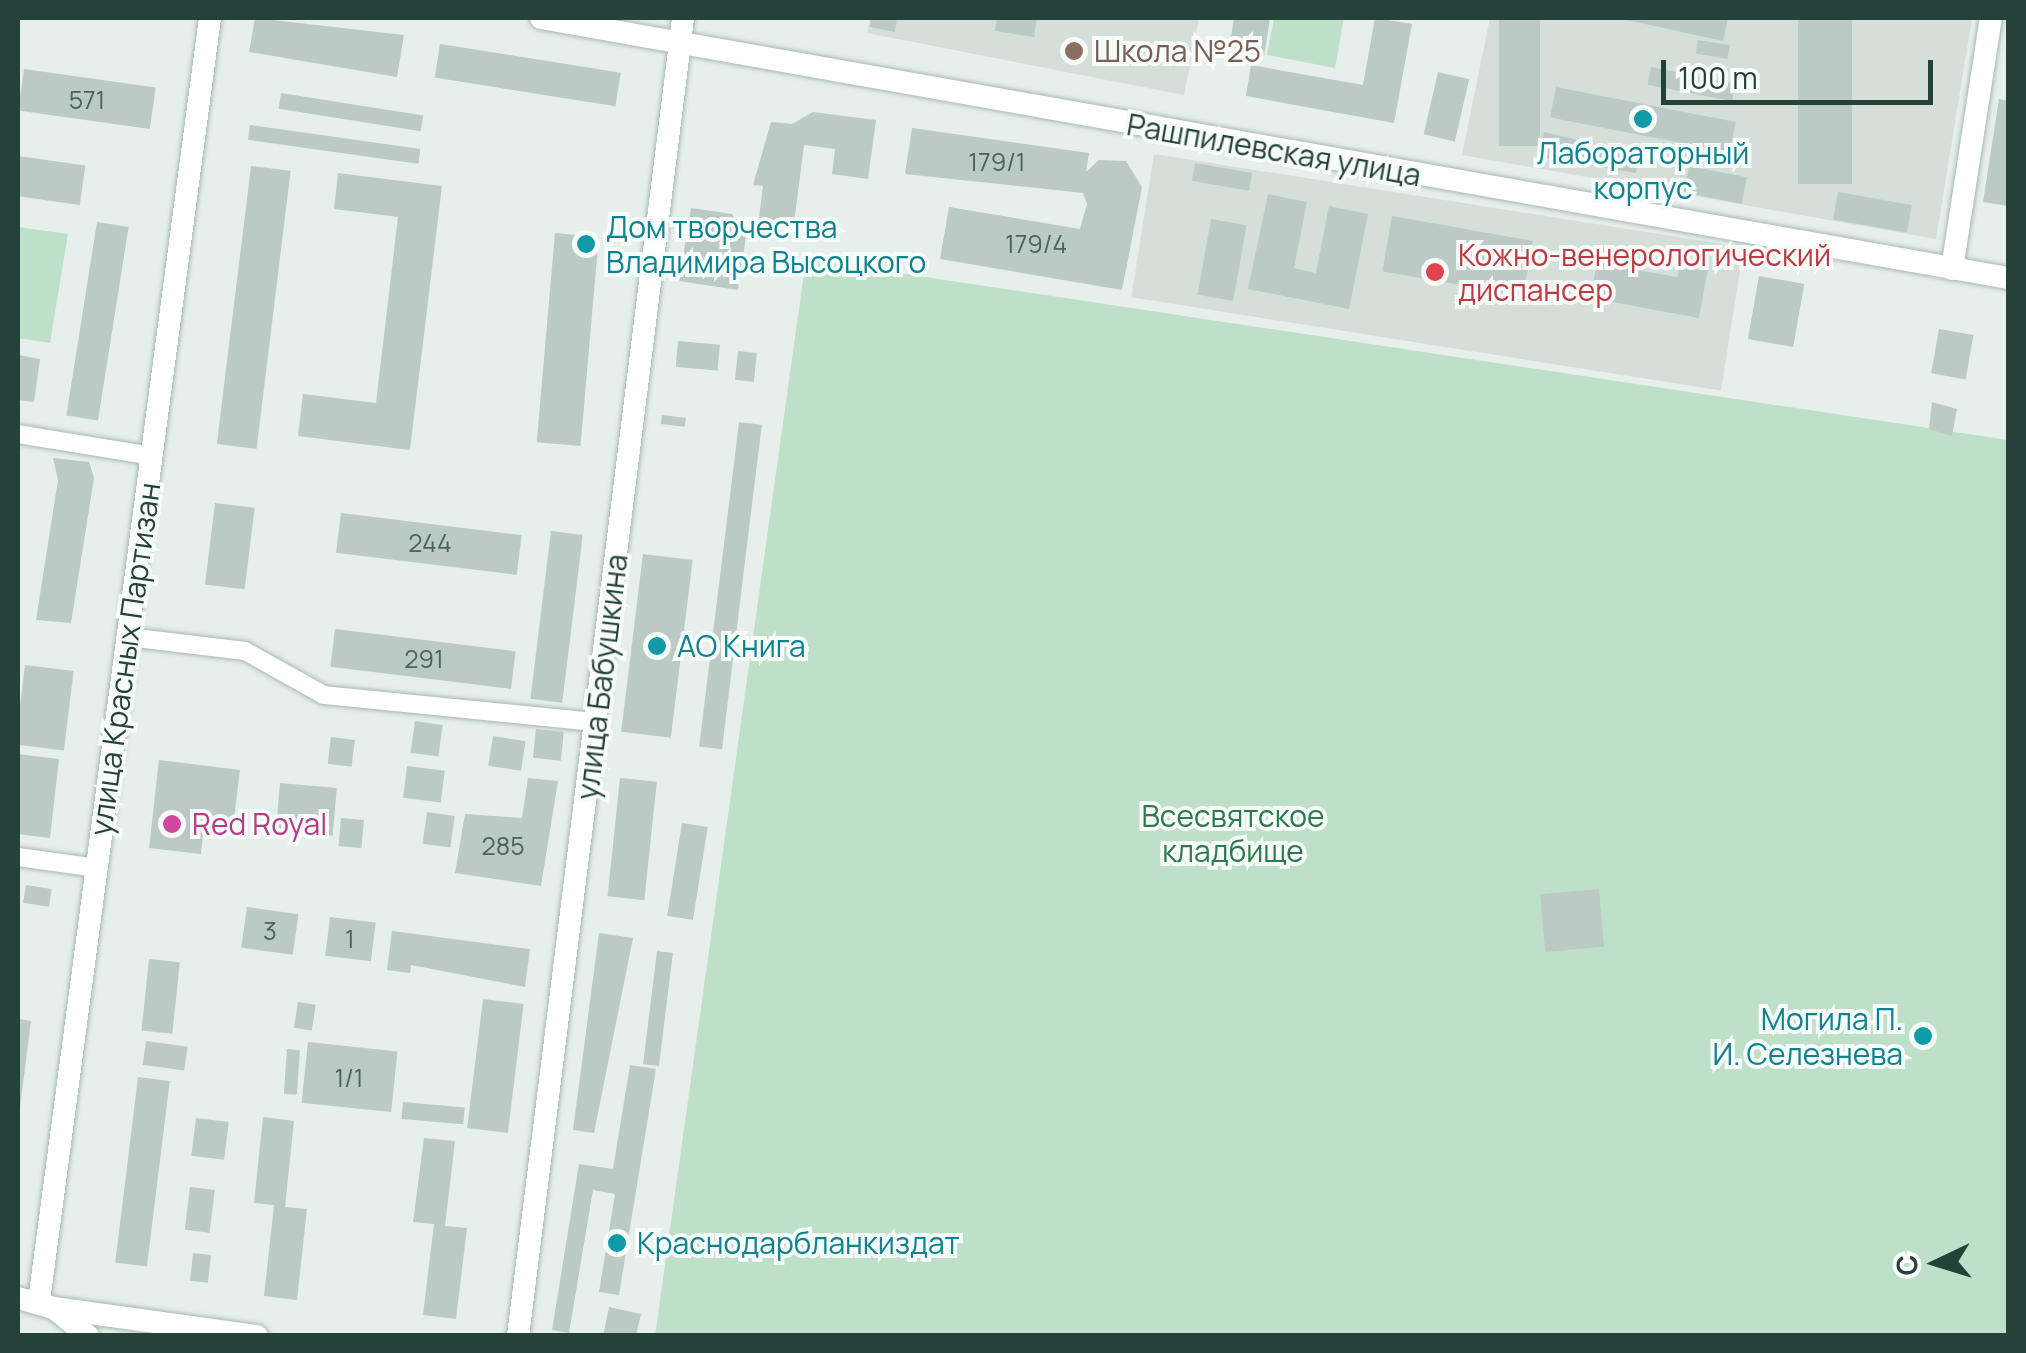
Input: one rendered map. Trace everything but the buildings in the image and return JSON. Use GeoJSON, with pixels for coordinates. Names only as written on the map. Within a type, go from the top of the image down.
{"type":"FeatureCollection","features":[{"type":"Feature","properties":{"kind":"street","name":"улица Красных Партизан"},"geometry":{"type":"LineString","coordinates":[[30,1300],[97,868],[210,18]]}},
{"type":"Feature","properties":{"kind":"street","name":"Рашпилевская улица"},"geometry":{"type":"LineString","coordinates":[[541,18],[2008,278]]}},
{"type":"Feature","properties":{"kind":"street","name":"улица Бабушкина"},"geometry":{"type":"LineString","coordinates":[[518,1336],[683,18]]}},
{"type":"Feature","properties":{"kind":"street"},"geometry":{"type":"LineString","coordinates":[[1952,269],[1990,18]]}},
{"type":"Feature","properties":{"kind":"street"},"geometry":{"type":"LineString","coordinates":[[18,434],[152,456]]}},
{"type":"Feature","properties":{"kind":"street"},"geometry":{"type":"LineString","coordinates":[[128,637],[245,651],[324,695],[596,722]]}},
{"type":"Feature","properties":{"kind":"street"},"geometry":{"type":"LineString","coordinates":[[18,857],[97,868]]}},
{"type":"Feature","properties":{"kind":"street"},"geometry":{"type":"LineString","coordinates":[[30,1300],[88,1336]]}},
{"type":"Feature","properties":{"kind":"street"},"geometry":{"type":"LineString","coordinates":[[30,1300],[257,1336]]}},
{"type":"Feature","properties":{"kind":"shaded area","name":"Школа №25"},"geometry":{"type":"Polygon","coordinates":[[[870,18],[1199,18],[1184,95],[867,33],[870,18]]]}},
{"type":"Feature","properties":{"kind":"shaded area"},"geometry":{"type":"Polygon","coordinates":[[[1490,18],[1972,18],[1936,239],[1462,155],[1490,18]]]}},
{"type":"Feature","properties":{"kind":"shaded area","name":"Кожно-венерологический диспансер"},"geometry":{"type":"Polygon","coordinates":[[[1154,154],[1744,247],[1721,391],[1131,297],[1154,154]]]}},
{"type":"Feature","properties":{"kind":"green space"},"geometry":{"type":"Polygon","coordinates":[[[1274,18],[1344,18],[1335,68],[1267,55],[1274,18]]]}},
{"type":"Feature","properties":{"kind":"green space"},"geometry":{"type":"Polygon","coordinates":[[[18,227],[68,234],[50,343],[18,338],[18,227]]]}},
{"type":"Feature","properties":{"kind":"green space","name":"Всесвятское кладбище"},"geometry":{"type":"Polygon","coordinates":[[[806,259],[2008,440],[2008,1335],[655,1336],[806,259]]]}},
{"type":"Feature","properties":{"kind":"place","name":"Школа №25"},"geometry":{"type":"Point","coordinates":[1074,51]}},
{"type":"Feature","properties":{"kind":"place","name":"Лабораторный корпус"},"geometry":{"type":"Point","coordinates":[1643,119]}},
{"type":"Feature","properties":{"kind":"place","name":"Дом творчества Владимира Высоцкого"},"geometry":{"type":"Point","coordinates":[586,244]}},
{"type":"Feature","properties":{"kind":"place","name":"Кожно-венерологический диспансер"},"geometry":{"type":"Point","coordinates":[1435,272]}},
{"type":"Feature","properties":{"kind":"place","name":"АО Книга"},"geometry":{"type":"Point","coordinates":[657,646]}},
{"type":"Feature","properties":{"kind":"place","name":"Red Royal"},"geometry":{"type":"Point","coordinates":[172,824]}},
{"type":"Feature","properties":{"kind":"place","name":"Могила П. И. Селезнева"},"geometry":{"type":"Point","coordinates":[1923,1036]}},
{"type":"Feature","properties":{"kind":"place","name":"Краснодарбланкиздат"},"geometry":{"type":"Point","coordinates":[617,1243]}}]}
